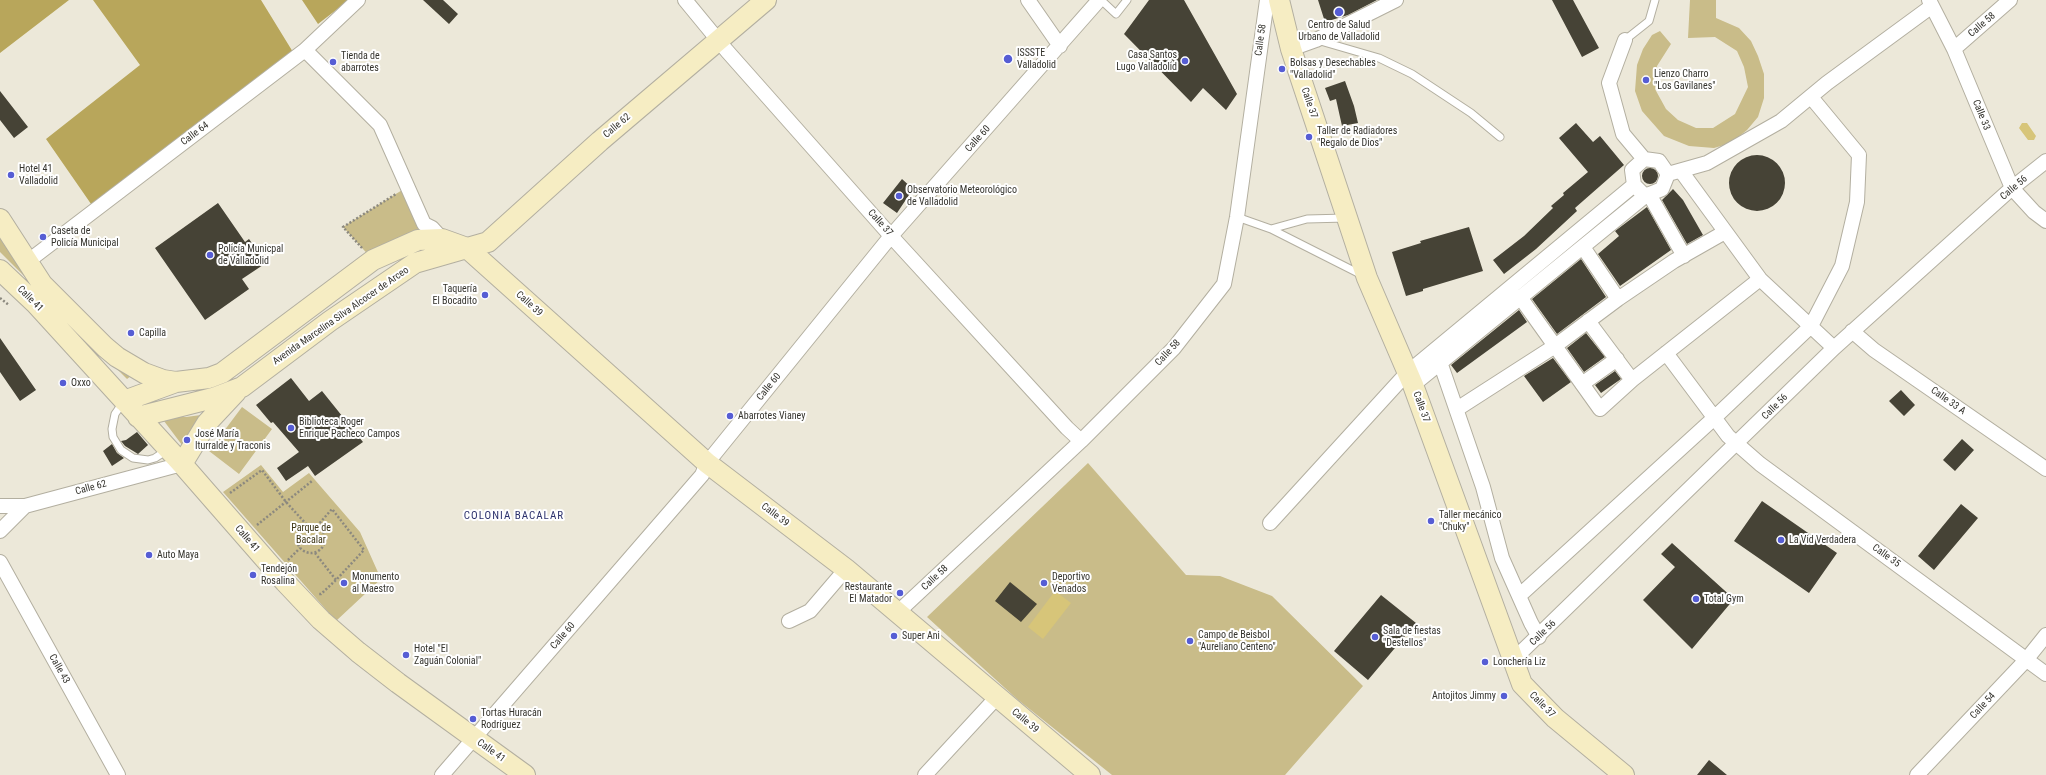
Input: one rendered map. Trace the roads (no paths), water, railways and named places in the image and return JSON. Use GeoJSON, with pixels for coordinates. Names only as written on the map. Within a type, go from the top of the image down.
{"type":"FeatureCollection","features":[{"type":"Feature","properties":{"kind":"main road","name":"Calle 62"},"geometry":{"type":"LineString","coordinates":[[452,246],[488,242],[600,141],[766,0]]}},
{"type":"Feature","properties":{"kind":"main road","name":"Calle 37"},"geometry":{"type":"LineString","coordinates":[[1279,0],[1291,49],[1368,278],[1410,379],[1512,661],[1522,684],[1555,718],[1624,775]]}},
{"type":"Feature","properties":{"kind":"main road","name":"Calle 41"},"geometry":{"type":"LineString","coordinates":[[0,219],[42,284],[105,347],[134,368],[169,381]]}},
{"type":"Feature","properties":{"kind":"main road"},"geometry":{"type":"LineString","coordinates":[[124,401],[169,381],[209,378],[222,372],[373,260],[418,240],[452,246]]}},
{"type":"Feature","properties":{"kind":"main road","name":"Avenida Marcelina Silva Alcocer de Arceo"},"geometry":{"type":"LineString","coordinates":[[138,417],[213,398],[242,387],[330,321],[416,263],[452,246]]}},
{"type":"Feature","properties":{"kind":"main road","name":"Calle 39"},"geometry":{"type":"LineString","coordinates":[[452,246],[707,463],[846,569],[1090,775]]}},
{"type":"Feature","properties":{"kind":"main road","name":"Calle 41"},"geometry":{"type":"LineString","coordinates":[[0,270],[36,304],[182,464],[321,620],[398,683],[525,775]]}},
{"type":"Feature","properties":{"kind":"main road"},"geometry":{"type":"LineString","coordinates":[[318,300],[330,321]]}},
{"type":"Feature","properties":{"kind":"main road"},"geometry":{"type":"LineString","coordinates":[[124,401],[134,386],[134,368]]}},
{"type":"Feature","properties":{"kind":"main road"},"geometry":{"type":"LineString","coordinates":[[182,464],[207,423],[242,387]]}},
{"type":"Feature","properties":{"kind":"street","name":"Calle 64"},"geometry":{"type":"LineString","coordinates":[[27,262],[305,50],[358,0]]}},
{"type":"Feature","properties":{"kind":"street","name":"Calle 37"},"geometry":{"type":"LineString","coordinates":[[685,0],[719,41],[892,236],[1066,428],[1081,441]]}},
{"type":"Feature","properties":{"kind":"street"},"geometry":{"type":"LineString","coordinates":[[1028,0],[1060,46]]}},
{"type":"Feature","properties":{"kind":"street","name":"Calle 60"},"geometry":{"type":"LineString","coordinates":[[442,775],[475,739],[702,475],[707,463],[892,236],[1100,0]]}},
{"type":"Feature","properties":{"kind":"street","name":"Calle 58"},"geometry":{"type":"LineString","coordinates":[[897,613],[1081,441],[1174,348],[1224,284],[1237,217],[1267,0]]}},
{"type":"Feature","properties":{"kind":"street"},"geometry":{"type":"LineString","coordinates":[[1291,49],[1316,40],[1396,0]]}},
{"type":"Feature","properties":{"kind":"street","name":"Calle 58"},"geometry":{"type":"LineString","coordinates":[[1954,49],[2010,0]]}},
{"type":"Feature","properties":{"kind":"street"},"geometry":{"type":"LineString","coordinates":[[1410,379],[1440,362],[1647,195],[1662,189],[1674,173],[1707,163],[1781,121],[1931,3]]}},
{"type":"Feature","properties":{"kind":"street","name":"Calle 33"},"geometry":{"type":"LineString","coordinates":[[1931,3],[1954,49],[2012,188],[2034,212],[2046,221]]}},
{"type":"Feature","properties":{"kind":"street"},"geometry":{"type":"LineString","coordinates":[[1625,40],[1609,83],[1623,134],[1644,159],[1659,160],[1674,173],[1726,232],[1760,279],[1834,348]]}},
{"type":"Feature","properties":{"kind":"street","name":"Calle 39"},"geometry":{"type":"LineString","coordinates":[[305,50],[380,125],[424,224],[432,228],[452,246]]}},
{"type":"Feature","properties":{"kind":"street"},"geometry":{"type":"LineString","coordinates":[[1520,595],[1715,418],[1811,326],[1842,266],[1857,202],[1859,155],[1811,97]]}},
{"type":"Feature","properties":{"kind":"street"},"geometry":{"type":"LineString","coordinates":[[1644,159],[1632,170],[1634,185],[1647,195],[1684,256]]}},
{"type":"Feature","properties":{"kind":"street","name":"Calle 56"},"geometry":{"type":"LineString","coordinates":[[1512,661],[1539,637],[1733,440],[2012,188],[2046,161]]}},
{"type":"Feature","properties":{"kind":"street"},"geometry":{"type":"LineString","coordinates":[[1270,523],[1410,379],[1634,185]]}},
{"type":"Feature","properties":{"kind":"street"},"geometry":{"type":"LineString","coordinates":[[1457,409],[1554,346],[1618,299],[1684,256],[1726,232]]}},
{"type":"Feature","properties":{"kind":"street"},"geometry":{"type":"LineString","coordinates":[[1583,247],[1618,299]]}},
{"type":"Feature","properties":{"kind":"street"},"geometry":{"type":"LineString","coordinates":[[1520,297],[1600,409],[1632,380],[1760,279]]}},
{"type":"Feature","properties":{"kind":"street"},"geometry":{"type":"LineString","coordinates":[[1588,321],[1632,380]]}},
{"type":"Feature","properties":{"kind":"street","name":"Calle 33 A"},"geometry":{"type":"LineString","coordinates":[[1852,331],[1874,350],[2046,469]]}},
{"type":"Feature","properties":{"kind":"street","name":"Calle 35"},"geometry":{"type":"LineString","coordinates":[[1666,353],[1733,440],[1760,464],[2046,674]]}},
{"type":"Feature","properties":{"kind":"street"},"geometry":{"type":"LineString","coordinates":[[1582,384],[1617,359]]}},
{"type":"Feature","properties":{"kind":"street"},"geometry":{"type":"LineString","coordinates":[[1440,362],[1483,487],[1502,558],[1520,595],[1531,623],[1539,637]]}},
{"type":"Feature","properties":{"kind":"street","name":"Calle 62"},"geometry":{"type":"LineString","coordinates":[[0,506],[25,506],[182,464]]}},
{"type":"Feature","properties":{"kind":"street"},"geometry":{"type":"LineString","coordinates":[[0,531],[25,506]]}},
{"type":"Feature","properties":{"kind":"street","name":"Calle 43"},"geometry":{"type":"LineString","coordinates":[[0,562],[118,775]]}},
{"type":"Feature","properties":{"kind":"street"},"geometry":{"type":"LineString","coordinates":[[788,621],[810,611],[846,569]]}},
{"type":"Feature","properties":{"kind":"street","name":"Calle 54"},"geometry":{"type":"LineString","coordinates":[[1917,775],[2026,660],[2046,635]]}},
{"type":"Feature","properties":{"kind":"street"},"geometry":{"type":"LineString","coordinates":[[925,775],[997,697]]}},
{"type":"Feature","properties":{"kind":"lane"},"geometry":{"type":"LineString","coordinates":[[1100,0],[1116,14],[1127,0]]}},
{"type":"Feature","properties":{"kind":"lane"},"geometry":{"type":"LineString","coordinates":[[1625,40],[1649,21],[1655,0]]}},
{"type":"Feature","properties":{"kind":"lane"},"geometry":{"type":"LineString","coordinates":[[1316,40],[1379,58],[1412,74],[1471,113],[1500,137]]}},
{"type":"Feature","properties":{"kind":"lane"},"geometry":{"type":"LineString","coordinates":[[1237,217],[1271,229],[1368,278]]}},
{"type":"Feature","properties":{"kind":"lane"},"geometry":{"type":"LineString","coordinates":[[1271,229],[1307,219],[1348,218]]}},
{"type":"Feature","properties":{"kind":"lane"},"geometry":{"type":"LineString","coordinates":[[124,401],[115,414],[112,429],[114,437],[121,450],[133,458],[148,460],[162,454],[168,449]]}},
{"type":"Feature","properties":{"kind":"place","name":"Centro de Salud Urbano de Valladolid"},"geometry":{"type":"Point","coordinates":[1339,12]}},
{"type":"Feature","properties":{"kind":"place","name":"ISSSTE Valladolid"},"geometry":{"type":"Point","coordinates":[1008,59]}},
{"type":"Feature","properties":{"kind":"place","name":"Casa Santos Lugo Valladolid"},"geometry":{"type":"Point","coordinates":[1185,61]}},
{"type":"Feature","properties":{"kind":"place","name":"Tienda de abarrotes"},"geometry":{"type":"Point","coordinates":[333,62]}},
{"type":"Feature","properties":{"kind":"place","name":"Bolsas y Desechables \"Valladolid\""},"geometry":{"type":"Point","coordinates":[1282,69]}},
{"type":"Feature","properties":{"kind":"place","name":"Lienzo Charro \"Los Gavilanes\""},"geometry":{"type":"Point","coordinates":[1646,80]}},
{"type":"Feature","properties":{"kind":"place","name":"Taller de Radiadores \"Regalo de Dios\""},"geometry":{"type":"Point","coordinates":[1309,137]}},
{"type":"Feature","properties":{"kind":"place","name":"Hotel 41 Valladolid"},"geometry":{"type":"Point","coordinates":[11,175]}},
{"type":"Feature","properties":{"kind":"place","name":"Observatorio Meteorológico de Valladolid"},"geometry":{"type":"Point","coordinates":[899,196]}},
{"type":"Feature","properties":{"kind":"place","name":"Caseta de Policía Municipal"},"geometry":{"type":"Point","coordinates":[43,237]}},
{"type":"Feature","properties":{"kind":"place","name":"Policía Municpal de Valladolid"},"geometry":{"type":"Point","coordinates":[210,255]}},
{"type":"Feature","properties":{"kind":"place","name":"Taquería El Bocadito"},"geometry":{"type":"Point","coordinates":[485,295]}},
{"type":"Feature","properties":{"kind":"place","name":"Capilla"},"geometry":{"type":"Point","coordinates":[131,333]}},
{"type":"Feature","properties":{"kind":"place","name":"Oxxo"},"geometry":{"type":"Point","coordinates":[63,383]}},
{"type":"Feature","properties":{"kind":"place","name":"Abarrotes Vianey"},"geometry":{"type":"Point","coordinates":[730,416]}},
{"type":"Feature","properties":{"kind":"place","name":"Biblioteca Roger Enrique Pacheco Campos"},"geometry":{"type":"Point","coordinates":[291,428]}},
{"type":"Feature","properties":{"kind":"place","name":"José María Iturralde y Traconis"},"geometry":{"type":"Point","coordinates":[187,440]}},
{"type":"Feature","properties":{"kind":"place","name":"Taller mecánico \"Chuky\""},"geometry":{"type":"Point","coordinates":[1431,521]}},
{"type":"Feature","properties":{"kind":"place","name":"La Vid Verdadera"},"geometry":{"type":"Point","coordinates":[1781,540]}},
{"type":"Feature","properties":{"kind":"place","name":"Auto Maya"},"geometry":{"type":"Point","coordinates":[149,555]}},
{"type":"Feature","properties":{"kind":"place","name":"Tendejón Rosalina"},"geometry":{"type":"Point","coordinates":[253,575]}},
{"type":"Feature","properties":{"kind":"place","name":"Monumento al Maestro"},"geometry":{"type":"Point","coordinates":[344,583]}},
{"type":"Feature","properties":{"kind":"place","name":"Deportivo Venados"},"geometry":{"type":"Point","coordinates":[1044,583]}},
{"type":"Feature","properties":{"kind":"place","name":"Restaurante El Matador"},"geometry":{"type":"Point","coordinates":[900,593]}},
{"type":"Feature","properties":{"kind":"place","name":"Total Gym"},"geometry":{"type":"Point","coordinates":[1696,599]}},
{"type":"Feature","properties":{"kind":"place","name":"Super Ani"},"geometry":{"type":"Point","coordinates":[894,636]}},
{"type":"Feature","properties":{"kind":"place","name":"Sala de fiestas \"Destellos\""},"geometry":{"type":"Point","coordinates":[1375,637]}},
{"type":"Feature","properties":{"kind":"place","name":"Campo de Beisbol \"Aureliano Centeno\""},"geometry":{"type":"Point","coordinates":[1190,641]}},
{"type":"Feature","properties":{"kind":"place","name":"Hotel \"El Zaguán Colonial\""},"geometry":{"type":"Point","coordinates":[406,655]}},
{"type":"Feature","properties":{"kind":"place","name":"Lonchería Liz"},"geometry":{"type":"Point","coordinates":[1485,662]}},
{"type":"Feature","properties":{"kind":"place","name":"Antojitos Jimmy"},"geometry":{"type":"Point","coordinates":[1504,696]}},
{"type":"Feature","properties":{"kind":"place","name":"Tortas Huracán Rodríguez"},"geometry":{"type":"Point","coordinates":[473,719]}},
{"type":"Feature","properties":{"kind":"district","name":"COLONIA BACALAR"},"geometry":{"type":"Point","coordinates":[514,516]}},
{"type":"Feature","properties":{"kind":"park label","name":"Parque de Bacalar"},"geometry":{"type":"Point","coordinates":[311,534]}}]}
